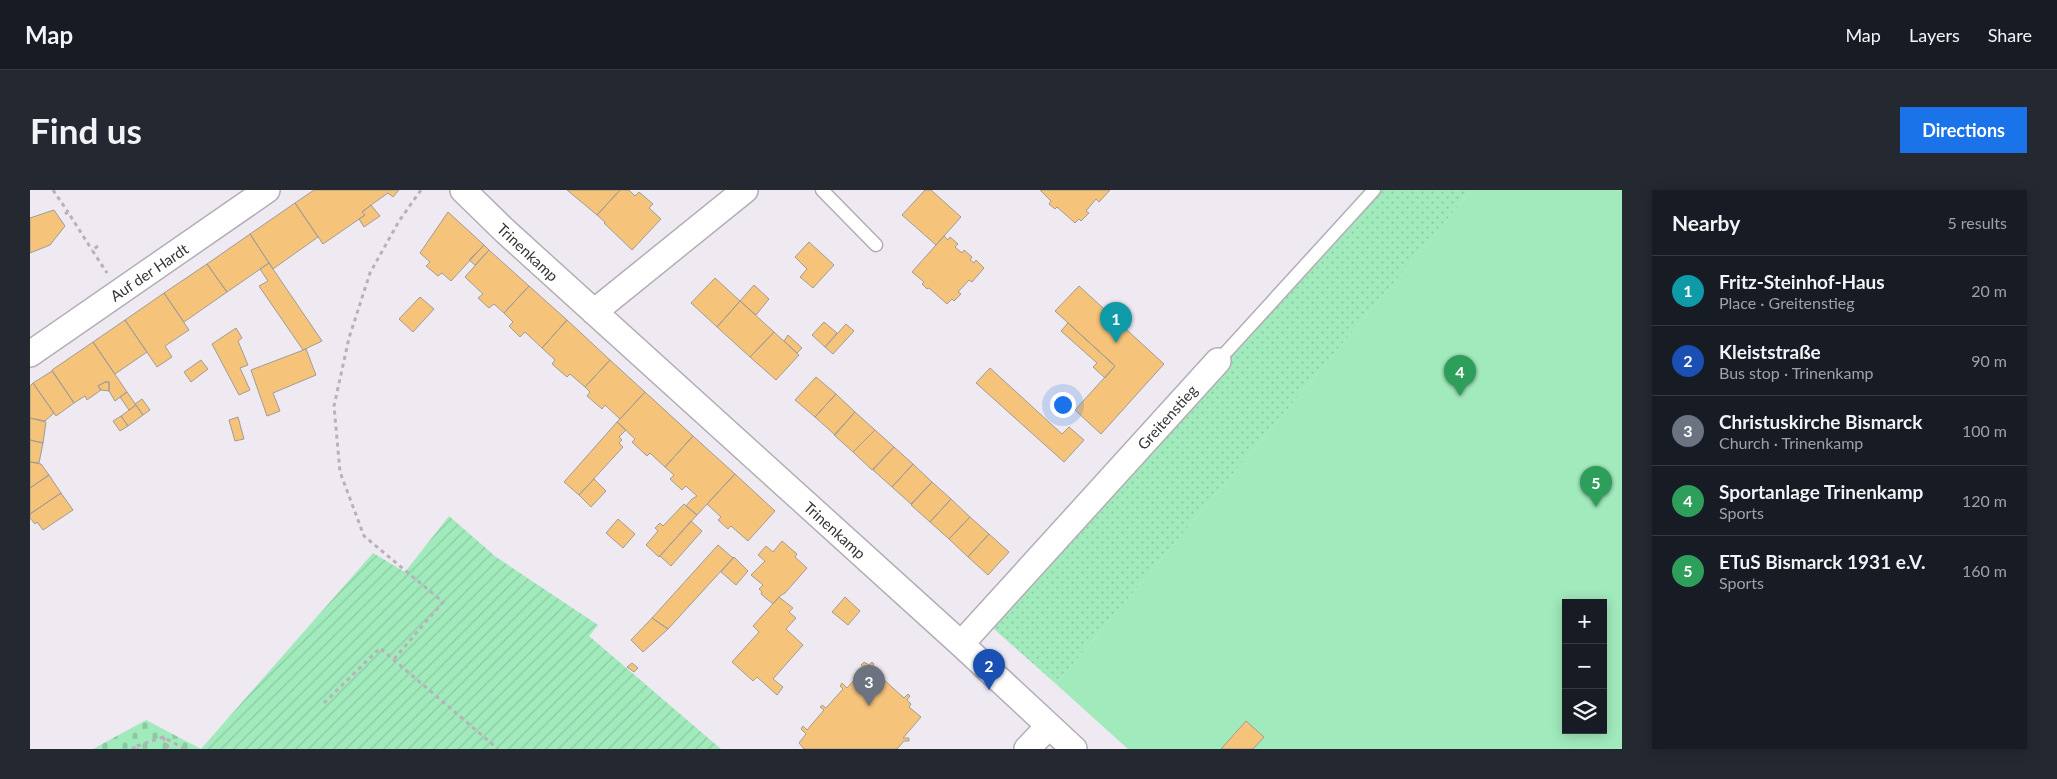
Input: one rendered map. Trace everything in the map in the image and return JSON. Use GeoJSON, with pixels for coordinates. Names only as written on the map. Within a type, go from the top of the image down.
{"type":"FeatureCollection","features":[{"type":"Feature","properties":{"kind":"street","name":"Auf der Hardt"},"geometry":{"type":"LineString","coordinates":[[30,354],[267,190]]}},
{"type":"Feature","properties":{"kind":"street","name":"Trinenkamp"},"geometry":{"type":"LineString","coordinates":[[463,190],[594,312],[961,644],[1074,749]]}},
{"type":"Feature","properties":{"kind":"street"},"geometry":{"type":"LineString","coordinates":[[594,312],[745,190]]}},
{"type":"Feature","properties":{"kind":"street","name":"Greitenstieg"},"geometry":{"type":"LineString","coordinates":[[961,644],[1218,361]]}},
{"type":"Feature","properties":{"kind":"street"},"geometry":{"type":"LineString","coordinates":[[1027,749],[1049,726]]}},
{"type":"Feature","properties":{"kind":"lane"},"geometry":{"type":"LineString","coordinates":[[822,190],[876,245]]}},
{"type":"Feature","properties":{"kind":"lane","name":"Greitenstieg"},"geometry":{"type":"LineString","coordinates":[[1218,361],[1374,190]]}},
{"type":"Feature","properties":{"kind":"path"},"geometry":{"type":"LineString","coordinates":[[53,190],[66,213],[119,292]]}},
{"type":"Feature","properties":{"kind":"path"},"geometry":{"type":"LineString","coordinates":[[394,659],[443,602],[364,536],[340,472],[334,406],[349,338],[370,273],[399,221],[421,190]]}},
{"type":"Feature","properties":{"kind":"path"},"geometry":{"type":"LineString","coordinates":[[92,250],[98,246]]}},
{"type":"Feature","properties":{"kind":"path"},"geometry":{"type":"LineString","coordinates":[[324,703],[380,648],[498,749]]}},
{"type":"Feature","properties":{"kind":"path"},"geometry":{"type":"LineString","coordinates":[[132,749],[163,736]]}},
{"type":"Feature","properties":{"kind":"path"},"geometry":{"type":"LineString","coordinates":[[163,736],[169,749]]}},
{"type":"Feature","properties":{"kind":"path"},"geometry":{"type":"LineString","coordinates":[[163,736],[185,749]]}},
{"type":"Feature","properties":{"kind":"green space"},"geometry":{"type":"Polygon","coordinates":[[[1368,190],[1472,190],[1056,684],[985,621],[1368,190]]]}},
{"type":"Feature","properties":{"kind":"green space"},"geometry":{"type":"Polygon","coordinates":[[[1472,190],[1622,190],[1622,749],[1128,749],[1056,684],[1472,190]]]}},
{"type":"Feature","properties":{"kind":"green space"},"geometry":{"type":"Polygon","coordinates":[[[449,516],[496,557],[598,625],[589,636],[721,749],[201,749],[373,553],[405,572],[449,516]]]}},
{"type":"Feature","properties":{"kind":"green space"},"geometry":{"type":"Polygon","coordinates":[[[146,720],[201,749],[93,749],[146,720]]]}},
{"type":"Feature","properties":{"kind":"building"},"geometry":{"type":"Polygon","coordinates":[[[314,190],[399,190],[393,197],[388,193],[371,205],[362,212],[365,215],[323,244],[295,203],[314,190]]]}},
{"type":"Feature","properties":{"kind":"building"},"geometry":{"type":"Polygon","coordinates":[[[567,190],[620,190],[597,215],[567,190]]]}},
{"type":"Feature","properties":{"kind":"building"},"geometry":{"type":"Polygon","coordinates":[[[620,190],[629,190],[635,196],[639,192],[653,204],[649,208],[661,219],[632,250],[597,215],[620,190]]]}},
{"type":"Feature","properties":{"kind":"building"},"geometry":{"type":"Polygon","coordinates":[[[925,190],[931,190],[961,217],[936,245],[902,215],[925,190]]]}},
{"type":"Feature","properties":{"kind":"building"},"geometry":{"type":"Polygon","coordinates":[[[1040,190],[1110,190],[1099,202],[1096,199],[1086,211],[1089,213],[1081,221],[1079,219],[1075,223],[1057,207],[1055,209],[1049,204],[1051,201],[1040,190]]]}},
{"type":"Feature","properties":{"kind":"building"},"geometry":{"type":"Polygon","coordinates":[[[295,203],[318,237],[273,269],[250,234],[295,203]]]}},
{"type":"Feature","properties":{"kind":"building"},"geometry":{"type":"Polygon","coordinates":[[[371,205],[380,216],[364,227],[359,219],[365,215],[362,212],[371,205]]]}},
{"type":"Feature","properties":{"kind":"building"},"geometry":{"type":"Polygon","coordinates":[[[54,210],[65,226],[50,245],[30,253],[30,218],[54,210]]]}},
{"type":"Feature","properties":{"kind":"building"},"geometry":{"type":"Polygon","coordinates":[[[448,212],[484,245],[451,281],[442,273],[438,276],[426,266],[430,262],[420,253],[448,212]]]}},
{"type":"Feature","properties":{"kind":"building"},"geometry":{"type":"Polygon","coordinates":[[[250,234],[269,263],[227,292],[207,264],[250,234]]]}},
{"type":"Feature","properties":{"kind":"building"},"geometry":{"type":"Polygon","coordinates":[[[944,236],[948,240],[950,237],[958,244],[955,247],[962,253],[964,250],[972,257],[970,260],[974,263],[976,260],[984,268],[972,282],[969,280],[958,292],[961,294],[954,301],[952,299],[947,304],[929,288],[927,289],[922,284],[924,282],[912,272],[944,236]]]}},
{"type":"Feature","properties":{"kind":"building"},"geometry":{"type":"Polygon","coordinates":[[[809,242],[834,265],[813,288],[800,277],[807,269],[795,257],[809,242]]]}},
{"type":"Feature","properties":{"kind":"building"},"geometry":{"type":"Polygon","coordinates":[[[484,245],[489,250],[475,265],[469,260],[484,245]]]}},
{"type":"Feature","properties":{"kind":"building"},"geometry":{"type":"Polygon","coordinates":[[[489,250],[529,286],[504,313],[494,304],[489,308],[478,298],[483,294],[465,277],[489,250]]]}},
{"type":"Feature","properties":{"kind":"building"},"geometry":{"type":"Polygon","coordinates":[[[269,263],[322,341],[303,350],[259,286],[268,281],[260,269],[269,263]]]}},
{"type":"Feature","properties":{"kind":"building"},"geometry":{"type":"Polygon","coordinates":[[[207,264],[227,292],[184,322],[164,293],[207,264]]]}},
{"type":"Feature","properties":{"kind":"building"},"geometry":{"type":"Polygon","coordinates":[[[715,278],[740,301],[717,327],[691,303],[715,278]]]}},
{"type":"Feature","properties":{"kind":"building"},"geometry":{"type":"Polygon","coordinates":[[[754,285],[769,299],[756,315],[740,301],[754,285]]]}},
{"type":"Feature","properties":{"kind":"building"},"geometry":{"type":"Polygon","coordinates":[[[529,286],[567,320],[542,348],[525,332],[520,337],[509,326],[513,322],[504,313],[529,286]]]}},
{"type":"Feature","properties":{"kind":"building"},"geometry":{"type":"Polygon","coordinates":[[[1079,286],[1164,364],[1101,434],[1075,410],[1115,366],[1055,311],[1079,286]]]}},
{"type":"Feature","properties":{"kind":"building"},"geometry":{"type":"Polygon","coordinates":[[[164,293],[189,330],[165,346],[172,357],[157,367],[125,320],[164,293]]]}},
{"type":"Feature","properties":{"kind":"building"},"geometry":{"type":"Polygon","coordinates":[[[420,297],[434,309],[413,332],[399,319],[420,297]]]}},
{"type":"Feature","properties":{"kind":"building"},"geometry":{"type":"Polygon","coordinates":[[[740,301],[774,332],[750,357],[717,327],[740,301]]]}},
{"type":"Feature","properties":{"kind":"building"},"geometry":{"type":"Polygon","coordinates":[[[125,320],[147,352],[115,374],[93,342],[125,320]]]}},
{"type":"Feature","properties":{"kind":"building"},"geometry":{"type":"Polygon","coordinates":[[[567,320],[610,360],[585,387],[570,374],[567,377],[552,364],[555,360],[542,348],[567,320]]]}},
{"type":"Feature","properties":{"kind":"building"},"geometry":{"type":"Polygon","coordinates":[[[824,322],[837,333],[825,347],[812,335],[824,322]]]}},
{"type":"Feature","properties":{"kind":"building"},"geometry":{"type":"Polygon","coordinates":[[[1068,323],[1115,366],[1105,378],[1093,367],[1097,363],[1061,331],[1068,323]]]}},
{"type":"Feature","properties":{"kind":"building"},"geometry":{"type":"Polygon","coordinates":[[[846,324],[854,331],[833,354],[825,347],[846,324]]]}},
{"type":"Feature","properties":{"kind":"building"},"geometry":{"type":"Polygon","coordinates":[[[236,328],[242,338],[238,341],[248,365],[240,368],[250,390],[239,395],[212,344],[236,328]]]}},
{"type":"Feature","properties":{"kind":"building"},"geometry":{"type":"Polygon","coordinates":[[[774,332],[799,355],[776,380],[750,357],[774,332]]]}},
{"type":"Feature","properties":{"kind":"building"},"geometry":{"type":"Polygon","coordinates":[[[788,335],[802,348],[797,353],[784,341],[788,335]]]}},
{"type":"Feature","properties":{"kind":"building"},"geometry":{"type":"Polygon","coordinates":[[[93,342],[127,392],[115,401],[109,391],[109,382],[105,382],[98,386],[101,390],[87,400],[85,396],[74,403],[52,370],[93,342]]]}},
{"type":"Feature","properties":{"kind":"building"},"geometry":{"type":"Polygon","coordinates":[[[306,349],[316,375],[273,393],[280,411],[267,416],[251,370],[306,349]]]}},
{"type":"Feature","properties":{"kind":"building"},"geometry":{"type":"Polygon","coordinates":[[[201,360],[208,369],[191,382],[184,372],[201,360]]]}},
{"type":"Feature","properties":{"kind":"building"},"geometry":{"type":"Polygon","coordinates":[[[610,360],[645,392],[620,419],[605,405],[602,409],[587,396],[590,392],[585,387],[610,360]]]}},
{"type":"Feature","properties":{"kind":"building"},"geometry":{"type":"Polygon","coordinates":[[[990,368],[1062,434],[1069,427],[1084,440],[1064,462],[976,383],[990,368]]]}},
{"type":"Feature","properties":{"kind":"building"},"geometry":{"type":"Polygon","coordinates":[[[52,371],[74,403],[56,416],[33,383],[52,371]]]}},
{"type":"Feature","properties":{"kind":"building"},"geometry":{"type":"Polygon","coordinates":[[[816,377],[836,394],[815,417],[795,400],[816,377]]]}},
{"type":"Feature","properties":{"kind":"building"},"geometry":{"type":"Polygon","coordinates":[[[109,382],[109,391],[101,390],[98,386],[109,382]]]}},
{"type":"Feature","properties":{"kind":"building"},"geometry":{"type":"Polygon","coordinates":[[[33,383],[54,413],[45,421],[30,418],[30,386],[33,383]]]}},
{"type":"Feature","properties":{"kind":"building"},"geometry":{"type":"Polygon","coordinates":[[[127,392],[136,405],[129,410],[120,397],[127,392]]]}},
{"type":"Feature","properties":{"kind":"building"},"geometry":{"type":"Polygon","coordinates":[[[645,392],[693,436],[665,467],[650,453],[647,456],[632,442],[635,439],[617,422],[645,392]]]}},
{"type":"Feature","properties":{"kind":"building"},"geometry":{"type":"Polygon","coordinates":[[[836,394],[855,412],[835,435],[815,417],[836,394]]]}},
{"type":"Feature","properties":{"kind":"building"},"geometry":{"type":"Polygon","coordinates":[[[142,399],[150,410],[143,415],[135,404],[142,399]]]}},
{"type":"Feature","properties":{"kind":"building"},"geometry":{"type":"Polygon","coordinates":[[[136,405],[143,415],[128,426],[121,416],[136,405]]]}},
{"type":"Feature","properties":{"kind":"building"},"geometry":{"type":"Polygon","coordinates":[[[855,412],[875,430],[853,452],[834,435],[855,412]]]}},
{"type":"Feature","properties":{"kind":"building"},"geometry":{"type":"Polygon","coordinates":[[[121,416],[128,426],[120,431],[113,421],[121,416]]]}},
{"type":"Feature","properties":{"kind":"building"},"geometry":{"type":"Polygon","coordinates":[[[238,417],[244,439],[235,441],[229,420],[238,417]]]}},
{"type":"Feature","properties":{"kind":"building"},"geometry":{"type":"Polygon","coordinates":[[[30,418],[46,422],[43,443],[30,440],[30,418]]]}},
{"type":"Feature","properties":{"kind":"building"},"geometry":{"type":"Polygon","coordinates":[[[617,422],[626,430],[619,437],[622,440],[619,443],[623,447],[579,495],[564,482],[617,422]]]}},
{"type":"Feature","properties":{"kind":"building"},"geometry":{"type":"Polygon","coordinates":[[[875,430],[894,447],[872,470],[853,452],[875,430]]]}},
{"type":"Feature","properties":{"kind":"building"},"geometry":{"type":"Polygon","coordinates":[[[693,436],[735,474],[697,515],[686,506],[697,496],[686,486],[682,490],[670,479],[674,475],[665,467],[693,436]]]}},
{"type":"Feature","properties":{"kind":"building"},"geometry":{"type":"Polygon","coordinates":[[[30,440],[43,443],[39,463],[30,462],[30,440]]]}},
{"type":"Feature","properties":{"kind":"building"},"geometry":{"type":"Polygon","coordinates":[[[894,447],[913,464],[892,487],[873,470],[894,447]]]}},
{"type":"Feature","properties":{"kind":"building"},"geometry":{"type":"Polygon","coordinates":[[[30,462],[41,464],[49,475],[30,488],[30,462]]]}},
{"type":"Feature","properties":{"kind":"building"},"geometry":{"type":"Polygon","coordinates":[[[913,464],[932,482],[911,504],[892,487],[913,464]]]}},
{"type":"Feature","properties":{"kind":"building"},"geometry":{"type":"Polygon","coordinates":[[[735,474],[775,511],[748,541],[731,526],[728,529],[718,520],[721,517],[707,504],[735,474]]]}},
{"type":"Feature","properties":{"kind":"building"},"geometry":{"type":"Polygon","coordinates":[[[49,475],[61,493],[30,514],[30,488],[49,475]]]}},
{"type":"Feature","properties":{"kind":"building"},"geometry":{"type":"Polygon","coordinates":[[[594,479],[606,491],[591,507],[579,495],[594,479]]]}},
{"type":"Feature","properties":{"kind":"building"},"geometry":{"type":"Polygon","coordinates":[[[932,482],[951,499],[930,522],[911,505],[932,482]]]}},
{"type":"Feature","properties":{"kind":"building"},"geometry":{"type":"Polygon","coordinates":[[[61,493],[73,510],[43,530],[37,522],[35,524],[30,518],[30,514],[61,493]]]}},
{"type":"Feature","properties":{"kind":"building"},"geometry":{"type":"Polygon","coordinates":[[[951,499],[970,517],[949,539],[930,522],[951,499]]]}},
{"type":"Feature","properties":{"kind":"building"},"geometry":{"type":"Polygon","coordinates":[[[684,504],[697,515],[659,557],[646,545],[658,531],[655,528],[660,523],[663,526],[684,504]]]}},
{"type":"Feature","properties":{"kind":"building"},"geometry":{"type":"Polygon","coordinates":[[[970,517],[989,534],[968,557],[949,539],[970,517]]]}},
{"type":"Feature","properties":{"kind":"building"},"geometry":{"type":"Polygon","coordinates":[[[618,519],[635,534],[623,548],[606,533],[618,519]]]}},
{"type":"Feature","properties":{"kind":"building"},"geometry":{"type":"Polygon","coordinates":[[[691,521],[702,531],[671,566],[660,556],[691,521]]]}},
{"type":"Feature","properties":{"kind":"building"},"geometry":{"type":"Polygon","coordinates":[[[989,534],[1009,552],[988,575],[968,557],[989,534]]]}},
{"type":"Feature","properties":{"kind":"building"},"geometry":{"type":"Polygon","coordinates":[[[782,541],[797,554],[795,557],[807,568],[773,604],[761,594],[762,592],[759,589],[763,585],[751,575],[765,561],[758,555],[766,546],[773,552],[782,541]]]}},
{"type":"Feature","properties":{"kind":"building"},"geometry":{"type":"Polygon","coordinates":[[[718,545],[733,558],[668,629],[652,618],[718,545]]]}},
{"type":"Feature","properties":{"kind":"building"},"geometry":{"type":"Polygon","coordinates":[[[734,557],[748,571],[736,585],[721,572],[734,557]]]}},
{"type":"Feature","properties":{"kind":"building"},"geometry":{"type":"Polygon","coordinates":[[[779,597],[793,608],[789,612],[796,618],[786,629],[803,645],[773,679],[783,687],[777,695],[757,677],[753,681],[732,662],[759,632],[753,626],[779,597]]]}},
{"type":"Feature","properties":{"kind":"building"},"geometry":{"type":"Polygon","coordinates":[[[845,597],[860,611],[848,625],[832,612],[845,597]]]}},
{"type":"Feature","properties":{"kind":"building"},"geometry":{"type":"Polygon","coordinates":[[[652,618],[668,629],[643,652],[631,640],[652,618]]]}},
{"type":"Feature","properties":{"kind":"building"},"geometry":{"type":"Polygon","coordinates":[[[864,662],[869,665],[872,662],[874,664],[871,668],[904,698],[908,694],[910,696],[907,700],[911,704],[909,707],[921,717],[903,738],[909,738],[909,741],[904,741],[897,749],[804,749],[799,743],[806,734],[801,729],[803,726],[807,730],[824,710],[820,707],[822,705],[826,708],[843,689],[840,686],[842,683],[847,688],[865,668],[861,665],[864,662]]]}},
{"type":"Feature","properties":{"kind":"building"},"geometry":{"type":"Polygon","coordinates":[[[632,663],[638,668],[634,672],[627,667],[632,663]]]}},
{"type":"Feature","properties":{"kind":"building"},"geometry":{"type":"Polygon","coordinates":[[[1246,721],[1264,737],[1253,749],[1221,749],[1246,721]]]}},
{"type":"Feature","properties":{"kind":"place","name":"Fritz-Steinhof-Haus"},"geometry":{"type":"Point","coordinates":[1116,343]}},
{"type":"Feature","properties":{"kind":"place","name":"Sportanlage Trinenkamp"},"geometry":{"type":"Point","coordinates":[1460,396]}},
{"type":"Feature","properties":{"kind":"place","name":"ETuS Bismarck 1931 e.V."},"geometry":{"type":"Point","coordinates":[1596,507]}},
{"type":"Feature","properties":{"kind":"place","name":"Kleiststraße"},"geometry":{"type":"Point","coordinates":[989,690]}},
{"type":"Feature","properties":{"kind":"place","name":"Christuskirche Bismarck"},"geometry":{"type":"Point","coordinates":[869,706]}}]}
